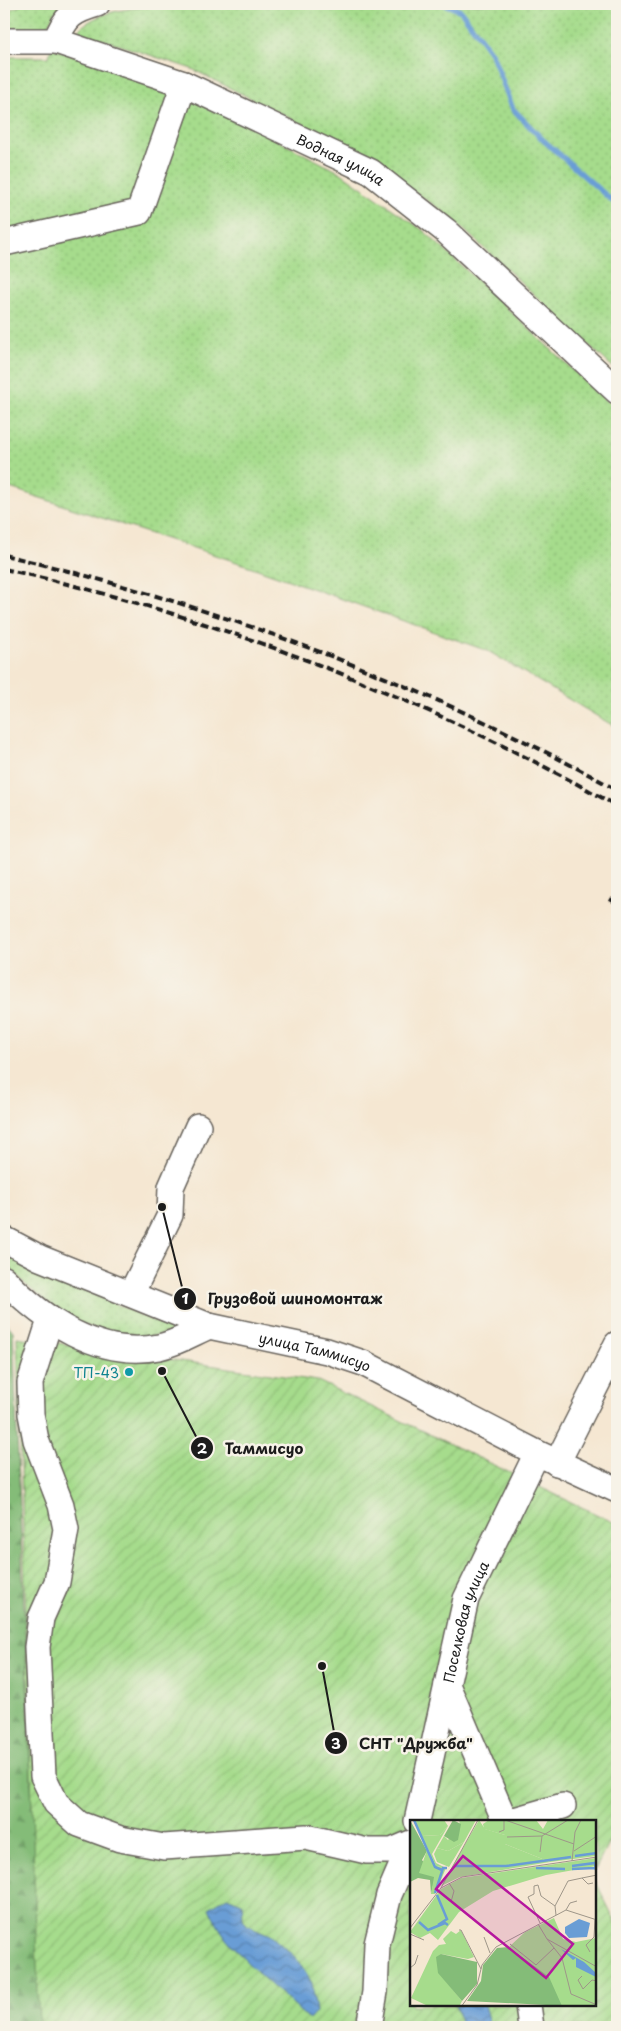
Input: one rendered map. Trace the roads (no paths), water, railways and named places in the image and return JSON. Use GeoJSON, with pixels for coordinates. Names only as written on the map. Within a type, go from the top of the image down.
{"type":"FeatureCollection","features":[{"type":"Feature","properties":{"kind":"street"},"geometry":{"type":"LineString","coordinates":[[56,41],[63,22],[78,10],[97,4]]}},
{"type":"Feature","properties":{"kind":"street","name":"Водная улица"},"geometry":{"type":"LineString","coordinates":[[4,41],[56,41],[184,84],[371,172],[446,231],[617,391]]}},
{"type":"Feature","properties":{"kind":"street"},"geometry":{"type":"LineString","coordinates":[[4,243],[139,212],[184,84]]}},
{"type":"Feature","properties":{"kind":"street"},"geometry":{"type":"LineString","coordinates":[[131,1294],[170,1214],[171,1187],[198,1126]]}},
{"type":"Feature","properties":{"kind":"street","name":"улица Таммисуо"},"geometry":{"type":"LineString","coordinates":[[4,1239],[40,1258],[209,1326],[327,1352],[362,1363],[547,1458],[617,1490]]}},
{"type":"Feature","properties":{"kind":"street"},"geometry":{"type":"LineString","coordinates":[[4,1279],[50,1320],[106,1346],[118,1348],[159,1347],[209,1326]]}},
{"type":"Feature","properties":{"kind":"street"},"geometry":{"type":"LineString","coordinates":[[50,1320],[30,1383],[31,1414],[36,1440],[61,1505],[66,1529],[57,1582],[41,1618],[37,1647],[43,1776],[56,1803],[79,1824],[120,1839],[164,1846],[306,1837],[366,1851],[392,1851],[410,1843]]}},
{"type":"Feature","properties":{"kind":"street","name":"Поселковая улица"},"geometry":{"type":"LineString","coordinates":[[505,1820],[447,1685],[466,1599],[547,1458],[617,1344]]}},
{"type":"Feature","properties":{"kind":"street"},"geometry":{"type":"LineString","coordinates":[[417,1820],[447,1685]]}},
{"type":"Feature","properties":{"kind":"street"},"geometry":{"type":"LineString","coordinates":[[514,1820],[563,1806]]}},
{"type":"Feature","properties":{"kind":"street"},"geometry":{"type":"LineString","coordinates":[[369,2027],[375,1992],[377,1944],[389,1895],[410,1845]]}},
{"type":"Feature","properties":{"kind":"street"},"geometry":{"type":"LineString","coordinates":[[528,2006],[531,2027]]}},
{"type":"Feature","properties":{"kind":"water"},"geometry":{"type":"Polygon","coordinates":[[[227,1897],[242,1903],[243,1919],[247,1925],[270,1935],[296,1958],[312,1983],[316,2012],[309,2020],[240,1955],[218,1925],[209,1908],[227,1897]]]}},
{"type":"Feature","properties":{"kind":"water"},"geometry":{"type":"Polygon","coordinates":[[[456,2006],[484,2006],[490,2027],[461,2027],[456,2006]]]}},
{"type":"Feature","properties":{"kind":"waterway"},"geometry":{"type":"LineString","coordinates":[[444,4],[461,11],[492,54],[513,109],[542,139],[617,205]]}},
{"type":"Feature","properties":{"kind":"railway"},"geometry":{"type":"LineString","coordinates":[[4,555],[162,598],[241,623],[319,652],[395,682],[471,716],[617,790]]}},
{"type":"Feature","properties":{"kind":"railway"},"geometry":{"type":"LineString","coordinates":[[4,569],[84,588],[163,611],[241,636],[319,665],[396,696],[471,730],[617,806]]}},
{"type":"Feature","properties":{"kind":"railway"},"geometry":{"type":"LineString","coordinates":[[610,899],[617,903]]}},
{"type":"Feature","properties":{"kind":"place","name":"Грузовой шиномонтаж"},"geometry":{"type":"Point","coordinates":[162,1207]}},
{"type":"Feature","properties":{"kind":"place","name":"Таммисуо"},"geometry":{"type":"Point","coordinates":[162,1371]}},
{"type":"Feature","properties":{"kind":"place","name":"ТП-43"},"geometry":{"type":"Point","coordinates":[129,1372]}},
{"type":"Feature","properties":{"kind":"place","name":"СНТ \"Дружба\""},"geometry":{"type":"Point","coordinates":[322,1666]}}]}
